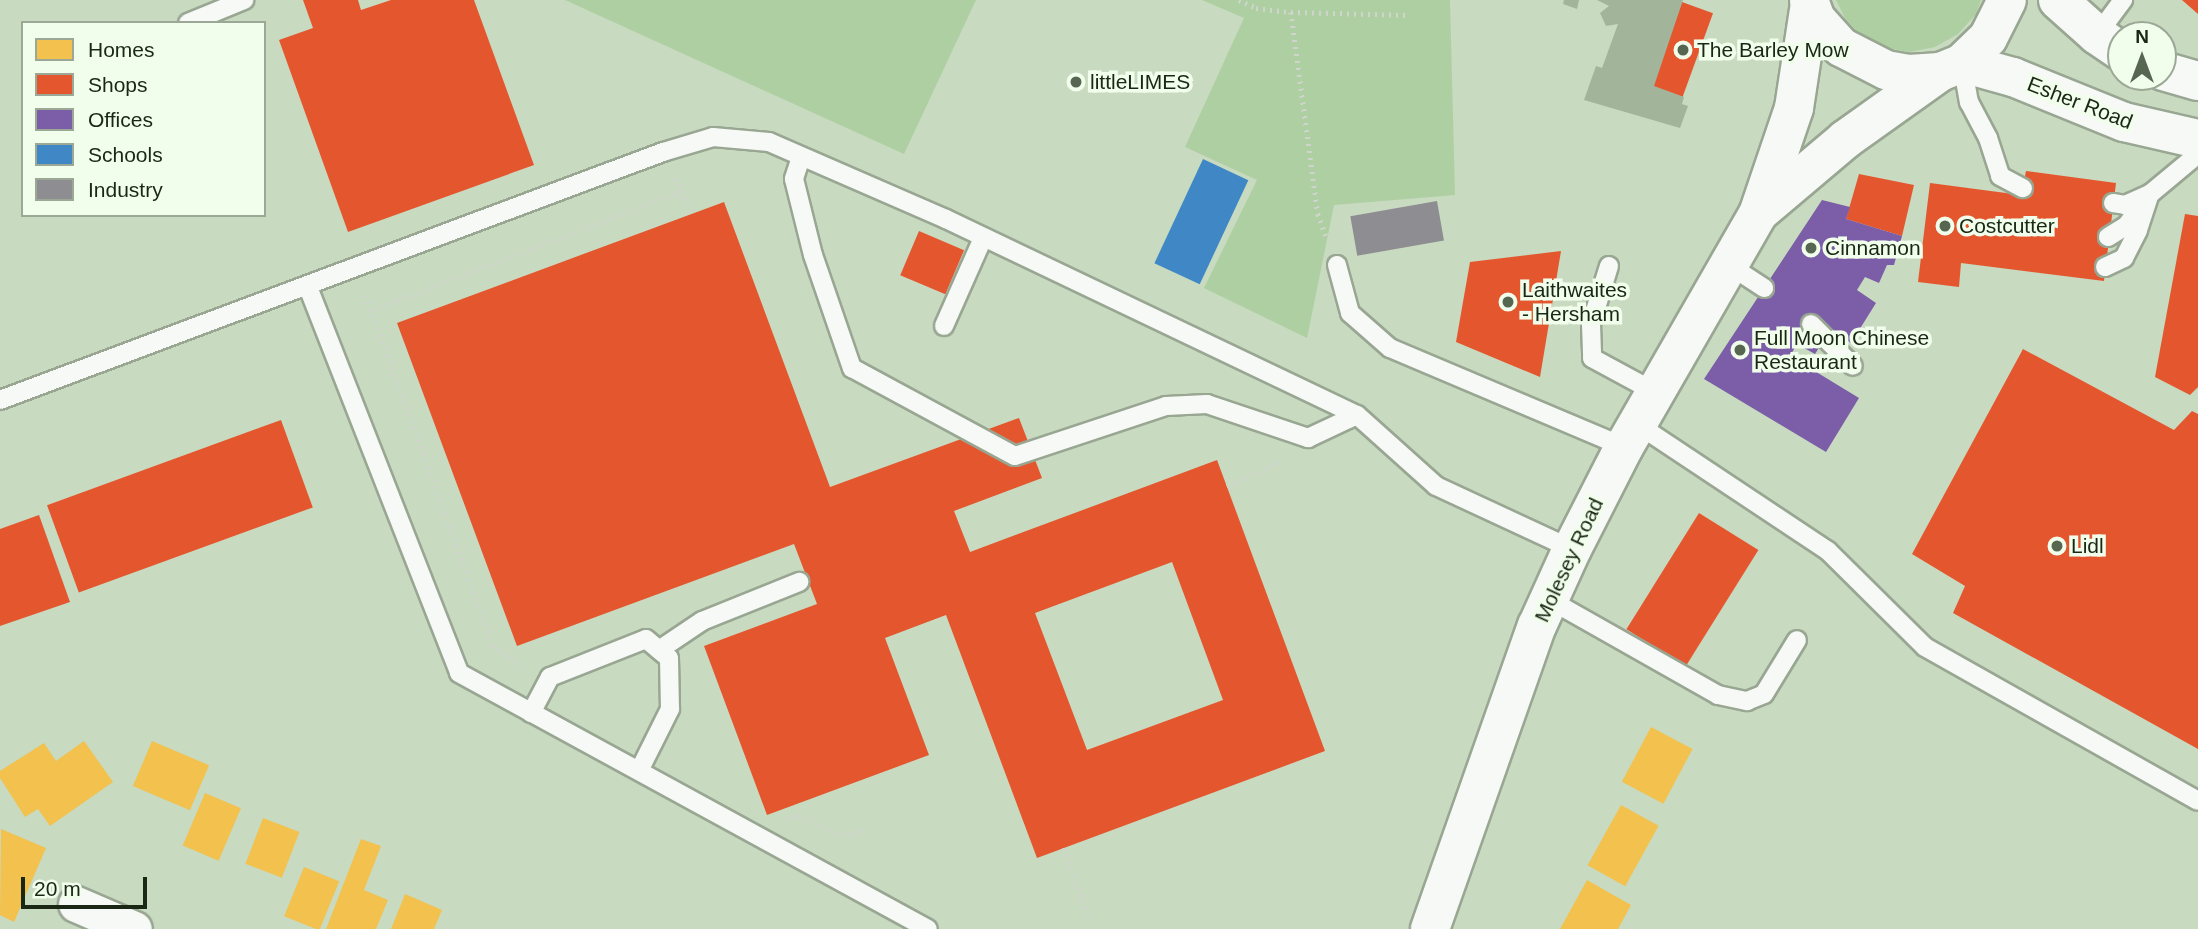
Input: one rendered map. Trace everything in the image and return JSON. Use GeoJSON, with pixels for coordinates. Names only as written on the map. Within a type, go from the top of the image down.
{"type":"FeatureCollection","features":[{"type":"Feature","properties":{"kind":"street","name":"Molesey Road"},"geometry":{"type":"LineString","coordinates":[[1758,214],[1804,171],[1951,68],[1988,38],[2007,0]]}},
{"type":"Feature","properties":{"kind":"street"},"geometry":{"type":"LineString","coordinates":[[2058,0],[2107,41]]}},
{"type":"Feature","properties":{"kind":"street","name":"Molesey Road"},"geometry":{"type":"LineString","coordinates":[[1430,929],[1537,626],[1572,549],[1639,421],[1758,214],[1794,108],[1809,2]]}},
{"type":"Feature","properties":{"kind":"street","name":"Esher Road"},"geometry":{"type":"LineString","coordinates":[[1809,2],[1825,32],[1841,47],[1861,60],[1886,70],[1909,75],[1951,68],[2013,77],[2124,122],[2198,139]]}},
{"type":"Feature","properties":{"kind":"street"},"geometry":{"type":"LineString","coordinates":[[2177,75],[2198,81]]}},
{"type":"Feature","properties":{"kind":"street"},"geometry":{"type":"LineString","coordinates":[[76,904],[134,929]]}},
{"type":"Feature","properties":{"kind":"lane"},"geometry":{"type":"LineString","coordinates":[[193,21],[244,0]]}},
{"type":"Feature","properties":{"kind":"lane"},"geometry":{"type":"LineString","coordinates":[[2116,21],[2123,0]]}},
{"type":"Feature","properties":{"kind":"lane"},"geometry":{"type":"LineString","coordinates":[[1951,68],[1988,138],[2001,185],[2023,188]]}},
{"type":"Feature","properties":{"kind":"lane"},"geometry":{"type":"LineString","coordinates":[[0,400],[663,152],[713,137],[769,142],[1252,362],[1357,415],[1436,486],[1572,549]]}},
{"type":"Feature","properties":{"kind":"lane"},"geometry":{"type":"LineString","coordinates":[[2108,237],[2127,225],[2150,194],[2198,154]]}},
{"type":"Feature","properties":{"kind":"lane"},"geometry":{"type":"LineString","coordinates":[[802,157],[794,179],[813,256],[852,368],[1015,456],[1166,407],[1207,404],[1308,438],[1357,415]]}},
{"type":"Feature","properties":{"kind":"lane"},"geometry":{"type":"LineString","coordinates":[[2113,202],[2125,205],[2150,194]]}},
{"type":"Feature","properties":{"kind":"lane"},"geometry":{"type":"LineString","coordinates":[[2105,267],[2124,258],[2138,230],[2150,194]]}},
{"type":"Feature","properties":{"kind":"lane"},"geometry":{"type":"LineString","coordinates":[[944,326],[983,238]]}},
{"type":"Feature","properties":{"kind":"lane"},"geometry":{"type":"LineString","coordinates":[[1337,265],[1350,313],[1390,348],[1639,421],[1828,551],[1925,647],[2198,801]]}},
{"type":"Feature","properties":{"kind":"lane"},"geometry":{"type":"LineString","coordinates":[[1729,265],[1764,288]]}},
{"type":"Feature","properties":{"kind":"lane"},"geometry":{"type":"LineString","coordinates":[[1609,266],[1591,324],[1592,358],[1639,421]]}},
{"type":"Feature","properties":{"kind":"lane"},"geometry":{"type":"LineString","coordinates":[[308,287],[459,673],[928,929]]}},
{"type":"Feature","properties":{"kind":"lane"},"geometry":{"type":"LineString","coordinates":[[1811,324],[1853,366]]}},
{"type":"Feature","properties":{"kind":"lane"},"geometry":{"type":"LineString","coordinates":[[659,650],[702,621],[799,582]]}},
{"type":"Feature","properties":{"kind":"lane"},"geometry":{"type":"LineString","coordinates":[[1550,600],[1718,695],[1747,701],[1764,694],[1797,640]]}},
{"type":"Feature","properties":{"kind":"lane"},"geometry":{"type":"LineString","coordinates":[[531,713],[550,677],[646,639],[669,658],[670,709],[639,771]]}},
{"type":"Feature","properties":{"kind":"path"},"geometry":{"type":"LineString","coordinates":[[1239,0],[1256,8],[1291,12],[1408,15]]}},
{"type":"Feature","properties":{"kind":"path"},"geometry":{"type":"LineString","coordinates":[[1291,12],[1318,214],[1337,265]]}},
{"type":"Feature","properties":{"kind":"path"},"geometry":{"type":"LineString","coordinates":[[372,310],[682,191]]}},
{"type":"Feature","properties":{"kind":"path"},"geometry":{"type":"LineString","coordinates":[[356,269],[493,645],[547,683]]}},
{"type":"Feature","properties":{"kind":"path"},"geometry":{"type":"LineString","coordinates":[[1227,486],[1280,461],[1308,438]]}},
{"type":"Feature","properties":{"kind":"path"},"geometry":{"type":"LineString","coordinates":[[785,819],[797,816],[841,835],[869,830]]}},
{"type":"Feature","properties":{"kind":"path"},"geometry":{"type":"LineString","coordinates":[[1063,848],[1089,918]]}},
{"type":"Feature","properties":{"kind":"green space"},"geometry":{"type":"Polygon","coordinates":[[[565,0],[976,0],[904,154],[565,0]]]}},
{"type":"Feature","properties":{"kind":"green space"},"geometry":{"type":"Polygon","coordinates":[[[1202,0],[1450,0],[1455,195],[1334,205],[1307,338],[1204,288],[1257,180],[1185,147],[1244,18],[1202,0]]]}},
{"type":"Feature","properties":{"kind":"green space"},"geometry":{"type":"Polygon","coordinates":[[[1836,0],[1981,0],[1976,14],[1958,34],[1935,47],[1909,52],[1882,47],[1861,36],[1845,18],[1836,0]]]}},
{"type":"Feature","properties":{"kind":"building: Homes"},"geometry":{"type":"Polygon","coordinates":[[[1651,727],[1692,749],[1663,804],[1622,782],[1651,727]]]}},
{"type":"Feature","properties":{"kind":"building: Homes"},"geometry":{"type":"Polygon","coordinates":[[[84,741],[113,782],[50,826],[38,809],[25,817],[0,778],[0,771],[44,743],[56,761],[84,741]]]}},
{"type":"Feature","properties":{"kind":"building: Homes"},"geometry":{"type":"Polygon","coordinates":[[[152,741],[209,765],[190,810],[133,786],[152,741]]]}},
{"type":"Feature","properties":{"kind":"building: Homes"},"geometry":{"type":"Polygon","coordinates":[[[205,793],[241,808],[219,861],[183,845],[205,793]]]}},
{"type":"Feature","properties":{"kind":"building: Homes"},"geometry":{"type":"Polygon","coordinates":[[[1621,805],[1659,826],[1625,886],[1588,865],[1621,805]]]}},
{"type":"Feature","properties":{"kind":"building: Homes"},"geometry":{"type":"Polygon","coordinates":[[[263,818],[299,832],[282,878],[245,864],[263,818]]]}},
{"type":"Feature","properties":{"kind":"building: Homes"},"geometry":{"type":"Polygon","coordinates":[[[1,829],[46,848],[14,922],[0,915],[1,829]]]}},
{"type":"Feature","properties":{"kind":"building: Homes"},"geometry":{"type":"Polygon","coordinates":[[[361,839],[381,846],[364,890],[388,900],[376,929],[326,929],[361,839]]]}},
{"type":"Feature","properties":{"kind":"building: Homes"},"geometry":{"type":"Polygon","coordinates":[[[304,867],[339,881],[320,929],[284,916],[304,867]]]}},
{"type":"Feature","properties":{"kind":"building: Homes"},"geometry":{"type":"Polygon","coordinates":[[[1587,880],[1631,905],[1618,929],[1560,929],[1587,880]]]}},
{"type":"Feature","properties":{"kind":"building: Homes"},"geometry":{"type":"Polygon","coordinates":[[[405,894],[442,910],[434,929],[391,929],[405,894]]]}},
{"type":"Feature","properties":{"kind":"building: Shops"},"geometry":{"type":"Polygon","coordinates":[[[303,0],[358,0],[361,10],[391,0],[474,0],[534,165],[348,232],[279,40],[313,28],[303,0]]]}},
{"type":"Feature","properties":{"kind":"building: Shops"},"geometry":{"type":"Polygon","coordinates":[[[2182,0],[2198,0],[2198,14],[2182,0]]]}},
{"type":"Feature","properties":{"kind":"building: Shops"},"geometry":{"type":"Polygon","coordinates":[[[1682,2],[1713,13],[1683,97],[1652,86],[1682,2]]]}},
{"type":"Feature","properties":{"kind":"building: Shops"},"geometry":{"type":"Polygon","coordinates":[[[2026,171],[2116,183],[2104,281],[1961,263],[1959,287],[1918,282],[1930,183],[2021,195],[2026,171]]]}},
{"type":"Feature","properties":{"kind":"building: Shops"},"geometry":{"type":"Polygon","coordinates":[[[1859,174],[1914,185],[1902,236],[1846,219],[1859,174]]]}},
{"type":"Feature","properties":{"kind":"building: Shops"},"geometry":{"type":"Polygon","coordinates":[[[724,202],[830,487],[1019,418],[1042,478],[954,511],[970,552],[1217,460],[1325,751],[1037,858],[946,615],[885,638],[929,755],[767,815],[704,646],[817,604],[794,544],[517,646],[397,323],[724,202]],[[1172,562],[1035,613],[1087,750],[1223,700],[1172,562]]]}},
{"type":"Feature","properties":{"kind":"building: Shops"},"geometry":{"type":"Polygon","coordinates":[[[2185,214],[2198,216],[2198,387],[2190,395],[2155,377],[2185,214]]]}},
{"type":"Feature","properties":{"kind":"building: Shops"},"geometry":{"type":"Polygon","coordinates":[[[919,231],[964,250],[945,294],[900,275],[919,231]]]}},
{"type":"Feature","properties":{"kind":"building: Shops","name":"Laithwaites - Hersham"},"geometry":{"type":"Polygon","coordinates":[[[1561,251],[1540,377],[1456,342],[1470,262],[1561,251]]]}},
{"type":"Feature","properties":{"kind":"building: Shops","name":"Lidl"},"geometry":{"type":"Polygon","coordinates":[[[2023,349],[2174,430],[2192,411],[2198,414],[2198,749],[1953,613],[1965,586],[1912,554],[2023,349]]]}},
{"type":"Feature","properties":{"kind":"building: Shops"},"geometry":{"type":"Polygon","coordinates":[[[281,420],[313,507],[79,593],[47,505],[281,420]]]}},
{"type":"Feature","properties":{"kind":"building: Shops"},"geometry":{"type":"Polygon","coordinates":[[[1699,513],[1758,550],[1686,666],[1626,629],[1699,513]]]}},
{"type":"Feature","properties":{"kind":"building: Shops"},"geometry":{"type":"Polygon","coordinates":[[[39,515],[70,602],[0,626],[0,529],[39,515]]]}},
{"type":"Feature","properties":{"kind":"building: Offices"},"geometry":{"type":"Polygon","coordinates":[[[1822,200],[1850,207],[1846,219],[1902,236],[1894,265],[1887,265],[1879,283],[1865,277],[1857,290],[1876,303],[1851,343],[1815,318],[1824,340],[1815,354],[1797,344],[1790,356],[1859,398],[1826,452],[1704,379],[1822,200]]]}},
{"type":"Feature","properties":{"kind":"building: Schools"},"geometry":{"type":"Polygon","coordinates":[[[1203,159],[1248,180],[1200,284],[1154,263],[1203,159]]]}},
{"type":"Feature","properties":{"kind":"building: Industry"},"geometry":{"type":"Polygon","coordinates":[[[1437,201],[1444,240],[1357,256],[1350,216],[1437,201]]]}},
{"type":"Feature","properties":{"kind":"building: Other"},"geometry":{"type":"Polygon","coordinates":[[[1564,0],[1579,0],[1577,9],[1563,4],[1564,0]]]}},
{"type":"Feature","properties":{"kind":"building: Other"},"geometry":{"type":"Polygon","coordinates":[[[1597,0],[1683,0],[1654,86],[1684,97],[1682,104],[1688,106],[1680,128],[1584,100],[1596,66],[1602,68],[1618,24],[1606,26],[1600,13],[1609,6],[1597,0]]]}},
{"type":"Feature","properties":{"kind":"place","name":"The Barley Mow"},"geometry":{"type":"Point","coordinates":[1683,50]}},
{"type":"Feature","properties":{"kind":"place","name":"littleLIMES"},"geometry":{"type":"Point","coordinates":[1076,82]}},
{"type":"Feature","properties":{"kind":"place","name":"Costcutter"},"geometry":{"type":"Point","coordinates":[1945,226]}},
{"type":"Feature","properties":{"kind":"place","name":"Cinnamon"},"geometry":{"type":"Point","coordinates":[1811,248]}},
{"type":"Feature","properties":{"kind":"place","name":"Laithwaites - Hersham"},"geometry":{"type":"Point","coordinates":[1508,302]}},
{"type":"Feature","properties":{"kind":"place","name":"Full Moon Chinese Restaurant"},"geometry":{"type":"Point","coordinates":[1740,350]}},
{"type":"Feature","properties":{"kind":"place","name":"Lidl"},"geometry":{"type":"Point","coordinates":[2057,546]}}]}
